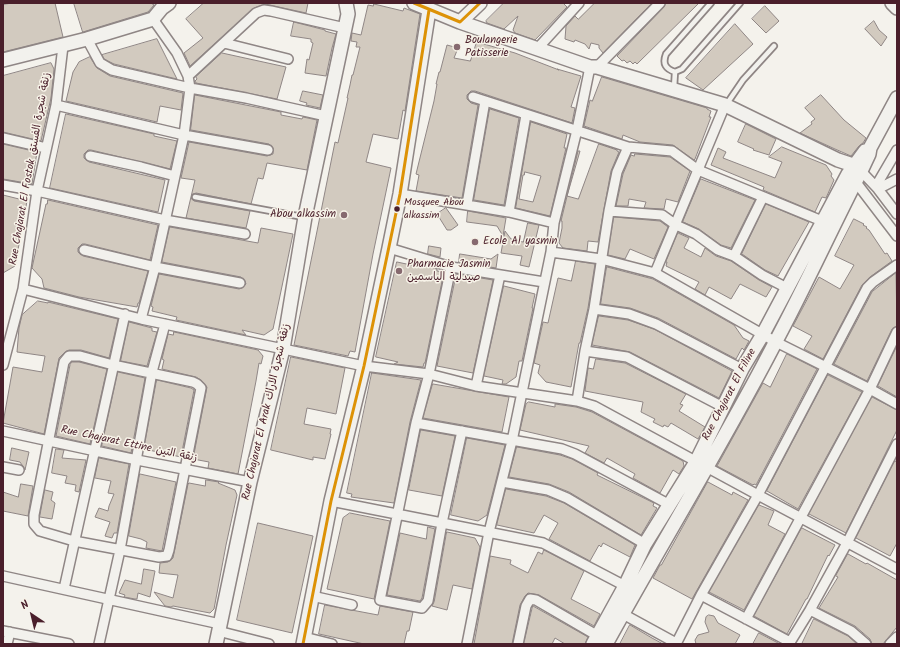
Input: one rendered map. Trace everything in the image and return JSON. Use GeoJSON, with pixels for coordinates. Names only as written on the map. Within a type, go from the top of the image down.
{"type":"FeatureCollection","features":[{"type":"Feature","properties":{"kind":"street","name":"Rue Chajarat El Arak زنقة شجرة الاراك"},"geometry":{"type":"LineString","coordinates":[[218,633],[250,482],[283,349],[305,217],[345,28],[347,8],[356,3]]}},
{"type":"Feature","properties":{"kind":"street"},"geometry":{"type":"LineString","coordinates":[[414,3],[460,22],[537,49],[725,106],[838,160],[854,173],[877,187],[897,214]]}},
{"type":"Feature","properties":{"kind":"street"},"geometry":{"type":"LineString","coordinates":[[460,22],[480,3]]}},
{"type":"Feature","properties":{"kind":"street"},"geometry":{"type":"LineString","coordinates":[[467,644],[489,532],[512,441],[551,252],[554,223],[593,67],[660,3]]}},
{"type":"Feature","properties":{"kind":"street"},"geometry":{"type":"LineString","coordinates":[[892,3],[897,8]]}},
{"type":"Feature","properties":{"kind":"street"},"geometry":{"type":"LineString","coordinates":[[537,49],[576,4]]}},
{"type":"Feature","properties":{"kind":"street"},"geometry":{"type":"LineString","coordinates":[[3,60],[63,46],[153,19],[163,5]]}},
{"type":"Feature","properties":{"kind":"street"},"geometry":{"type":"LineString","coordinates":[[188,76],[256,13],[264,10],[345,28]]}},
{"type":"Feature","properties":{"kind":"street"},"geometry":{"type":"LineString","coordinates":[[332,644],[303,641],[331,501],[364,366],[400,194],[429,10]]}},
{"type":"Feature","properties":{"kind":"street"},"geometry":{"type":"LineString","coordinates":[[141,319],[155,266],[184,135],[190,88],[188,76],[176,53],[153,19]]}},
{"type":"Feature","properties":{"kind":"street"},"geometry":{"type":"LineString","coordinates":[[87,39],[100,63],[106,67],[190,88],[246,98],[326,116]]}},
{"type":"Feature","properties":{"kind":"street"},"geometry":{"type":"LineString","coordinates":[[224,43],[288,59]]}},
{"type":"Feature","properties":{"kind":"street","name":"Rue Chajarat El Fostok زنقة شجرة الفستق"},"geometry":{"type":"LineString","coordinates":[[3,365],[23,289],[37,191],[56,105],[63,46]]}},
{"type":"Feature","properties":{"kind":"street"},"geometry":{"type":"LineString","coordinates":[[473,97],[628,147],[672,152],[698,170],[822,222]]}},
{"type":"Feature","properties":{"kind":"street","name":"Rue Chajarat El Filine"},"geometry":{"type":"LineString","coordinates":[[599,641],[623,614],[645,544],[670,504],[701,465],[723,408],[742,369],[763,334],[822,222],[870,148],[897,98]]}},
{"type":"Feature","properties":{"kind":"street"},"geometry":{"type":"LineString","coordinates":[[467,204],[485,101]]}},
{"type":"Feature","properties":{"kind":"street"},"geometry":{"type":"LineString","coordinates":[[56,105],[184,135],[268,150]]}},
{"type":"Feature","properties":{"kind":"street"},"geometry":{"type":"LineString","coordinates":[[655,273],[725,106]]}},
{"type":"Feature","properties":{"kind":"street"},"geometry":{"type":"LineString","coordinates":[[509,212],[526,115]]}},
{"type":"Feature","properties":{"kind":"street"},"geometry":{"type":"LineString","coordinates":[[3,138],[46,148]]}},
{"type":"Feature","properties":{"kind":"street"},"geometry":{"type":"LineString","coordinates":[[577,401],[585,351],[594,309],[609,211],[617,172],[628,147]]}},
{"type":"Feature","properties":{"kind":"street"},"geometry":{"type":"LineString","coordinates":[[877,187],[897,150]]}},
{"type":"Feature","properties":{"kind":"street"},"geometry":{"type":"LineString","coordinates":[[90,156],[175,176]]}},
{"type":"Feature","properties":{"kind":"street"},"geometry":{"type":"LineString","coordinates":[[854,173],[897,236]]}},
{"type":"Feature","properties":{"kind":"street","name":"Rue Chajarat El Filine"},"geometry":{"type":"LineString","coordinates":[[599,641],[701,465],[776,342],[854,173]]}},
{"type":"Feature","properties":{"kind":"street"},"geometry":{"type":"LineString","coordinates":[[877,187],[897,179]]}},
{"type":"Feature","properties":{"kind":"street"},"geometry":{"type":"LineString","coordinates":[[3,185],[37,191],[165,220],[245,234]]}},
{"type":"Feature","properties":{"kind":"street"},"geometry":{"type":"LineString","coordinates":[[400,194],[467,204],[554,223]]}},
{"type":"Feature","properties":{"kind":"street"},"geometry":{"type":"LineString","coordinates":[[734,256],[763,197]]}},
{"type":"Feature","properties":{"kind":"street"},"geometry":{"type":"LineString","coordinates":[[609,211],[662,215],[676,225],[696,234],[718,250],[734,256],[787,288]]}},
{"type":"Feature","properties":{"kind":"street"},"geometry":{"type":"LineString","coordinates":[[389,248],[451,267],[544,282]]}},
{"type":"Feature","properties":{"kind":"street"},"geometry":{"type":"LineString","coordinates":[[84,250],[240,283]]}},
{"type":"Feature","properties":{"kind":"street"},"geometry":{"type":"LineString","coordinates":[[551,252],[601,260],[655,273],[776,342],[826,366],[897,404]]}},
{"type":"Feature","properties":{"kind":"street"},"geometry":{"type":"LineString","coordinates":[[623,614],[676,644],[701,595],[758,495],[867,288],[897,265]]}},
{"type":"Feature","properties":{"kind":"street"},"geometry":{"type":"LineString","coordinates":[[451,267],[429,374],[416,423],[380,600],[422,608],[426,606],[462,431]]}},
{"type":"Feature","properties":{"kind":"street"},"geometry":{"type":"LineString","coordinates":[[476,386],[500,275]]}},
{"type":"Feature","properties":{"kind":"street"},"geometry":{"type":"LineString","coordinates":[[23,289],[141,319],[364,366],[429,374],[476,386],[521,394],[577,401],[594,406],[847,543],[896,567]]}},
{"type":"Feature","properties":{"kind":"street"},"geometry":{"type":"LineString","coordinates":[[594,309],[629,314],[656,324],[742,369]]}},
{"type":"Feature","properties":{"kind":"street"},"geometry":{"type":"LineString","coordinates":[[64,589],[125,314]]}},
{"type":"Feature","properties":{"kind":"street"},"geometry":{"type":"LineString","coordinates":[[99,644],[120,550],[152,372],[164,324]]}},
{"type":"Feature","properties":{"kind":"street"},"geometry":{"type":"LineString","coordinates":[[746,619],[870,389],[897,332]]}},
{"type":"Feature","properties":{"kind":"street"},"geometry":{"type":"LineString","coordinates":[[585,351],[627,357],[723,408]]}},
{"type":"Feature","properties":{"kind":"street"},"geometry":{"type":"LineString","coordinates":[[69,356],[80,356],[113,365],[194,382],[201,388],[170,550],[164,558],[74,541],[40,531],[34,524],[34,516],[66,358],[69,356]]}},
{"type":"Feature","properties":{"kind":"street"},"geometry":{"type":"LineString","coordinates":[[416,423],[562,449],[670,504]]}},
{"type":"Feature","properties":{"kind":"street","name":"Rue Chajarat Ettine زنقة التين"},"geometry":{"type":"LineString","coordinates":[[3,431],[137,460],[250,482]]}},
{"type":"Feature","properties":{"kind":"street"},"geometry":{"type":"LineString","coordinates":[[701,595],[789,643],[810,610],[847,543],[897,444]]}},
{"type":"Feature","properties":{"kind":"street"},"geometry":{"type":"LineString","coordinates":[[3,467],[19,470]]}},
{"type":"Feature","properties":{"kind":"street"},"geometry":{"type":"LineString","coordinates":[[502,482],[548,490],[567,498],[645,544]]}},
{"type":"Feature","properties":{"kind":"street"},"geometry":{"type":"LineString","coordinates":[[331,501],[543,543],[630,589]]}},
{"type":"Feature","properties":{"kind":"street"},"geometry":{"type":"LineString","coordinates":[[3,576],[109,599],[218,633],[269,644]]}},
{"type":"Feature","properties":{"kind":"street"},"geometry":{"type":"LineString","coordinates":[[312,596],[352,605]]}},
{"type":"Feature","properties":{"kind":"street"},"geometry":{"type":"LineString","coordinates":[[518,644],[526,606],[530,599],[536,600],[599,641]]}},
{"type":"Feature","properties":{"kind":"street"},"geometry":{"type":"LineString","coordinates":[[810,610],[852,632],[866,644]]}},
{"type":"Feature","properties":{"kind":"street"},"geometry":{"type":"LineString","coordinates":[[7,644],[6,631],[55,643],[69,644]]}},
{"type":"Feature","properties":{"kind":"street"},"geometry":{"type":"LineString","coordinates":[[890,644],[897,637]]}},
{"type":"Feature","properties":{"kind":"lane"},"geometry":{"type":"LineString","coordinates":[[711,3],[666,54],[665,65],[668,70],[675,72],[688,64],[740,3]]}},
{"type":"Feature","properties":{"kind":"lane"},"geometry":{"type":"LineString","coordinates":[[725,106],[743,80],[774,46]]}},
{"type":"Feature","properties":{"kind":"lane"},"geometry":{"type":"LineString","coordinates":[[673,90],[675,72]]}},
{"type":"Feature","properties":{"kind":"lane"},"geometry":{"type":"LineString","coordinates":[[195,196],[305,217]]}},
{"type":"Feature","properties":{"kind":"building"},"geometry":{"type":"Polygon","coordinates":[[[12,3],[55,3],[63,37],[3,52],[3,5],[12,3]]]}},
{"type":"Feature","properties":{"kind":"building"},"geometry":{"type":"Polygon","coordinates":[[[74,3],[151,3],[154,5],[148,12],[83,32],[74,3]]]}},
{"type":"Feature","properties":{"kind":"building"},"geometry":{"type":"Polygon","coordinates":[[[204,3],[308,3],[306,13],[265,4],[254,8],[190,66],[184,53],[203,38],[186,19],[204,3]]]}},
{"type":"Feature","properties":{"kind":"building"},"geometry":{"type":"Polygon","coordinates":[[[504,3],[563,3],[567,7],[535,40],[515,33],[513,30],[518,16],[504,29],[487,23],[486,21],[504,3]]]}},
{"type":"Feature","properties":{"kind":"building"},"geometry":{"type":"Polygon","coordinates":[[[595,3],[652,3],[603,53],[599,48],[599,45],[591,43],[589,49],[585,44],[575,40],[574,42],[565,39],[566,26],[575,16],[578,19],[595,3]]]}},
{"type":"Feature","properties":{"kind":"building"},"geometry":{"type":"Polygon","coordinates":[[[666,3],[699,3],[637,64],[635,62],[633,64],[630,61],[627,63],[624,60],[622,61],[617,56],[664,7],[666,3]]]}},
{"type":"Feature","properties":{"kind":"building"},"geometry":{"type":"Polygon","coordinates":[[[374,4],[403,11],[404,8],[420,14],[405,111],[403,110],[398,139],[373,134],[366,162],[391,168],[355,352],[350,351],[348,356],[294,345],[335,142],[338,143],[352,75],[360,47],[356,47],[357,42],[351,41],[352,33],[361,35],[368,5],[373,6],[374,4]]]}},
{"type":"Feature","properties":{"kind":"building"},"geometry":{"type":"Polygon","coordinates":[[[765,6],[779,21],[766,33],[752,19],[765,6]]]}},
{"type":"Feature","properties":{"kind":"building"},"geometry":{"type":"Polygon","coordinates":[[[874,21],[879,30],[887,37],[881,46],[865,29],[874,21]]]}},
{"type":"Feature","properties":{"kind":"building"},"geometry":{"type":"Polygon","coordinates":[[[294,22],[336,34],[326,76],[305,73],[307,59],[309,60],[313,43],[311,42],[311,39],[291,36],[294,22]]]}},
{"type":"Feature","properties":{"kind":"building"},"geometry":{"type":"Polygon","coordinates":[[[735,24],[753,44],[703,90],[686,78],[735,24]]]}},
{"type":"Feature","properties":{"kind":"building"},"geometry":{"type":"Polygon","coordinates":[[[157,39],[177,79],[114,64],[104,59],[102,55],[157,39]]]}},
{"type":"Feature","properties":{"kind":"building"},"geometry":{"type":"Polygon","coordinates":[[[477,42],[515,53],[559,70],[557,69],[581,76],[571,107],[575,108],[572,123],[475,91],[471,91],[467,95],[467,99],[471,103],[478,105],[462,198],[416,191],[419,175],[416,174],[434,101],[436,84],[447,45],[458,48],[454,58],[470,61],[477,42]]]}},
{"type":"Feature","properties":{"kind":"building"},"geometry":{"type":"Polygon","coordinates":[[[222,53],[286,67],[277,99],[196,83],[196,77],[222,53]]]}},
{"type":"Feature","properties":{"kind":"building"},"geometry":{"type":"Polygon","coordinates":[[[90,57],[97,68],[110,76],[183,93],[181,110],[160,106],[157,122],[66,101],[73,72],[79,62],[90,57]]]}},
{"type":"Feature","properties":{"kind":"building"},"geometry":{"type":"Polygon","coordinates":[[[51,63],[54,69],[51,98],[41,141],[3,132],[3,76],[51,63]]]}},
{"type":"Feature","properties":{"kind":"building"},"geometry":{"type":"Polygon","coordinates":[[[602,77],[707,108],[711,111],[709,117],[711,117],[695,159],[694,160],[673,145],[640,142],[623,135],[622,139],[584,126],[590,100],[592,101],[602,77]]]}},
{"type":"Feature","properties":{"kind":"building"},"geometry":{"type":"Polygon","coordinates":[[[303,91],[323,95],[320,108],[306,105],[307,103],[300,101],[303,91]]]}},
{"type":"Feature","properties":{"kind":"building"},"geometry":{"type":"Polygon","coordinates":[[[195,95],[281,112],[281,115],[317,120],[307,170],[267,163],[263,179],[258,178],[251,204],[196,193],[192,195],[192,199],[194,201],[250,211],[246,228],[186,218],[195,180],[181,178],[189,142],[267,156],[273,154],[273,148],[269,144],[191,130],[195,95]]]}},
{"type":"Feature","properties":{"kind":"building"},"geometry":{"type":"Polygon","coordinates":[[[821,95],[844,120],[866,138],[851,156],[800,133],[812,124],[811,122],[815,119],[805,108],[821,95]]]}},
{"type":"Feature","properties":{"kind":"building"},"geometry":{"type":"Polygon","coordinates":[[[490,109],[519,118],[504,205],[474,200],[490,109]]]}},
{"type":"Feature","properties":{"kind":"building"},"geometry":{"type":"Polygon","coordinates":[[[66,114],[154,134],[154,136],[177,141],[170,169],[91,150],[88,150],[84,154],[84,158],[89,162],[165,180],[158,212],[50,188],[66,114]]]}},
{"type":"Feature","properties":{"kind":"building"},"geometry":{"type":"Polygon","coordinates":[[[531,122],[567,134],[564,148],[566,148],[550,216],[516,208],[531,122]],[[525,172],[523,175],[519,199],[533,202],[541,176],[525,172]]]}},
{"type":"Feature","properties":{"kind":"building"},"geometry":{"type":"Polygon","coordinates":[[[746,124],[776,139],[769,155],[753,150],[754,149],[738,142],[746,124]]]}},
{"type":"Feature","properties":{"kind":"building"},"geometry":{"type":"Polygon","coordinates":[[[3,144],[37,152],[32,184],[3,179],[3,144]]]}},
{"type":"Feature","properties":{"kind":"building"},"geometry":{"type":"Polygon","coordinates":[[[599,144],[619,152],[611,171],[598,242],[588,241],[587,251],[563,248],[559,243],[562,228],[561,221],[567,196],[578,199],[599,144]]]}},
{"type":"Feature","properties":{"kind":"building"},"geometry":{"type":"Polygon","coordinates":[[[782,147],[826,165],[832,174],[831,176],[834,180],[826,198],[822,197],[815,212],[763,190],[764,187],[711,165],[718,148],[726,152],[723,158],[775,178],[782,162],[769,157],[782,147]]]}},
{"type":"Feature","properties":{"kind":"building"},"geometry":{"type":"Polygon","coordinates":[[[578,151],[580,151],[567,194],[578,151]]]}},
{"type":"Feature","properties":{"kind":"building"},"geometry":{"type":"Polygon","coordinates":[[[635,154],[670,157],[690,171],[678,202],[666,199],[664,209],[644,208],[646,202],[629,199],[628,206],[616,206],[623,174],[631,155],[634,156],[635,154]]]}},
{"type":"Feature","properties":{"kind":"building"},"geometry":{"type":"Polygon","coordinates":[[[701,179],[755,200],[731,248],[721,245],[699,229],[683,222],[701,179]]]}},
{"type":"Feature","properties":{"kind":"building"},"geometry":{"type":"Polygon","coordinates":[[[3,195],[27,201],[15,266],[3,273],[3,195]]]}},
{"type":"Feature","properties":{"kind":"building"},"geometry":{"type":"Polygon","coordinates":[[[48,200],[158,225],[150,260],[85,244],[82,244],[78,248],[78,252],[83,256],[148,271],[137,307],[79,297],[44,288],[42,279],[32,268],[48,200]]]}},
{"type":"Feature","properties":{"kind":"building"},"geometry":{"type":"Polygon","coordinates":[[[766,204],[809,222],[778,276],[765,270],[742,254],[766,204]]]}},
{"type":"Feature","properties":{"kind":"building"},"geometry":{"type":"Polygon","coordinates":[[[446,208],[458,225],[451,230],[447,230],[437,214],[446,208]]]}},
{"type":"Feature","properties":{"kind":"building"},"geometry":{"type":"Polygon","coordinates":[[[468,211],[506,218],[503,236],[497,226],[467,222],[468,211]]]}},
{"type":"Feature","properties":{"kind":"building"},"geometry":{"type":"Polygon","coordinates":[[[614,217],[660,221],[668,227],[654,259],[630,249],[625,259],[608,255],[614,217]]]}},
{"type":"Feature","properties":{"kind":"building"},"geometry":{"type":"Polygon","coordinates":[[[854,219],[867,227],[866,228],[869,230],[885,254],[887,253],[892,261],[870,277],[862,285],[823,359],[804,349],[812,336],[793,326],[819,277],[840,289],[854,265],[835,256],[854,219]]]}},
{"type":"Feature","properties":{"kind":"building"},"geometry":{"type":"Polygon","coordinates":[[[528,223],[539,225],[529,267],[520,265],[522,256],[501,253],[505,231],[511,239],[523,242],[528,223]]]}},
{"type":"Feature","properties":{"kind":"building"},"geometry":{"type":"Polygon","coordinates":[[[170,227],[258,243],[261,228],[293,234],[273,329],[264,335],[242,330],[246,335],[176,320],[177,317],[152,311],[153,307],[151,306],[159,274],[239,289],[246,284],[241,277],[162,262],[170,227]]]}},
{"type":"Feature","properties":{"kind":"building"},"geometry":{"type":"Polygon","coordinates":[[[678,233],[689,238],[684,248],[701,257],[705,248],[716,256],[731,261],[772,287],[766,297],[740,284],[731,299],[709,287],[705,295],[695,289],[699,282],[666,266],[666,262],[678,233]]]}},
{"type":"Feature","properties":{"kind":"building"},"geometry":{"type":"Polygon","coordinates":[[[429,246],[441,248],[440,257],[428,254],[429,246]]]}},
{"type":"Feature","properties":{"kind":"building"},"geometry":{"type":"Polygon","coordinates":[[[460,254],[491,259],[498,254],[496,268],[459,262],[460,254]]]}},
{"type":"Feature","properties":{"kind":"building"},"geometry":{"type":"Polygon","coordinates":[[[576,261],[595,264],[588,308],[579,343],[571,387],[546,382],[538,373],[540,365],[534,363],[543,322],[548,323],[558,278],[571,281],[576,261]]]}},
{"type":"Feature","properties":{"kind":"building"},"geometry":{"type":"Polygon","coordinates":[[[397,262],[425,268],[425,265],[437,269],[437,271],[444,272],[423,367],[394,364],[398,362],[376,357],[397,262]]]}},
{"type":"Feature","properties":{"kind":"building"},"geometry":{"type":"Polygon","coordinates":[[[607,267],[653,279],[734,325],[743,338],[749,341],[744,350],[742,348],[736,359],[658,318],[630,308],[601,304],[607,267]]]}},
{"type":"Feature","properties":{"kind":"building"},"geometry":{"type":"Polygon","coordinates":[[[896,273],[897,326],[892,329],[867,381],[834,364],[872,292],[896,273]]]}},
{"type":"Feature","properties":{"kind":"building"},"geometry":{"type":"Polygon","coordinates":[[[457,274],[493,280],[473,373],[437,366],[457,274]]]}},
{"type":"Feature","properties":{"kind":"building"},"geometry":{"type":"Polygon","coordinates":[[[504,286],[535,294],[522,361],[519,361],[516,377],[506,384],[502,384],[503,380],[484,376],[504,286]]]}},
{"type":"Feature","properties":{"kind":"building"},"geometry":{"type":"Polygon","coordinates":[[[38,301],[48,302],[118,319],[109,358],[81,350],[69,350],[59,358],[44,434],[3,423],[13,367],[42,372],[45,356],[17,352],[19,328],[22,315],[38,301]]]}},
{"type":"Feature","properties":{"kind":"building"},"geometry":{"type":"Polygon","coordinates":[[[599,316],[628,320],[654,329],[732,371],[719,398],[630,352],[592,345],[599,316]]]}},
{"type":"Feature","properties":{"kind":"building"},"geometry":{"type":"Polygon","coordinates":[[[129,322],[152,328],[152,331],[157,332],[147,366],[121,361],[129,322]]]}},
{"type":"Feature","properties":{"kind":"building"},"geometry":{"type":"Polygon","coordinates":[[[174,332],[258,350],[263,356],[261,364],[259,363],[238,474],[208,468],[209,462],[193,459],[207,387],[196,377],[162,369],[164,360],[162,359],[168,334],[173,335],[174,332]]]}},
{"type":"Feature","properties":{"kind":"building"},"geometry":{"type":"Polygon","coordinates":[[[897,346],[897,397],[878,386],[897,346]]]}},
{"type":"Feature","properties":{"kind":"building"},"geometry":{"type":"Polygon","coordinates":[[[787,354],[817,369],[756,485],[753,485],[717,466],[763,383],[770,387],[787,354]]]}},
{"type":"Feature","properties":{"kind":"building"},"geometry":{"type":"Polygon","coordinates":[[[291,357],[345,368],[336,414],[307,408],[304,424],[331,429],[325,459],[313,457],[313,460],[271,450],[291,357]]]}},
{"type":"Feature","properties":{"kind":"building"},"geometry":{"type":"Polygon","coordinates":[[[596,359],[625,363],[686,394],[680,404],[683,405],[679,411],[705,427],[698,439],[671,423],[668,427],[664,425],[663,427],[653,422],[655,419],[641,412],[643,402],[585,391],[588,368],[593,369],[596,359]]]}},
{"type":"Feature","properties":{"kind":"building"},"geometry":{"type":"Polygon","coordinates":[[[72,362],[79,362],[107,369],[90,444],[56,436],[70,365],[72,362]]]}},
{"type":"Feature","properties":{"kind":"building"},"geometry":{"type":"Polygon","coordinates":[[[118,372],[145,378],[131,453],[102,446],[118,372]]]}},
{"type":"Feature","properties":{"kind":"building"},"geometry":{"type":"Polygon","coordinates":[[[372,373],[421,380],[410,422],[394,503],[351,497],[352,494],[347,493],[372,373]]]}},
{"type":"Feature","properties":{"kind":"building"},"geometry":{"type":"Polygon","coordinates":[[[828,375],[862,392],[798,509],[767,491],[828,375]]]}},
{"type":"Feature","properties":{"kind":"building"},"geometry":{"type":"Polygon","coordinates":[[[157,380],[194,390],[181,457],[144,449],[157,380]]]}},
{"type":"Feature","properties":{"kind":"building"},"geometry":{"type":"Polygon","coordinates":[[[433,384],[509,397],[502,432],[423,418],[433,384]]]}},
{"type":"Feature","properties":{"kind":"building"},"geometry":{"type":"Polygon","coordinates":[[[872,397],[897,410],[897,430],[846,533],[809,514],[872,397]]]}},
{"type":"Feature","properties":{"kind":"building"},"geometry":{"type":"Polygon","coordinates":[[[529,402],[555,407],[555,404],[576,407],[592,412],[683,461],[684,466],[679,474],[673,470],[660,493],[633,478],[635,474],[607,458],[604,463],[585,453],[589,446],[520,430],[526,404],[529,402]]]}},
{"type":"Feature","properties":{"kind":"building"},"geometry":{"type":"Polygon","coordinates":[[[421,430],[455,436],[442,496],[409,490],[421,430]]]}},
{"type":"Feature","properties":{"kind":"building"},"geometry":{"type":"Polygon","coordinates":[[[467,438],[505,445],[487,515],[478,521],[451,515],[467,438]]]}},
{"type":"Feature","properties":{"kind":"building"},"geometry":{"type":"Polygon","coordinates":[[[517,447],[560,455],[572,459],[598,473],[597,475],[654,503],[653,506],[657,508],[641,535],[569,492],[549,484],[509,477],[517,447]]]}},
{"type":"Feature","properties":{"kind":"building"},"geometry":{"type":"Polygon","coordinates":[[[12,448],[29,452],[25,470],[20,462],[10,460],[12,448]]]}},
{"type":"Feature","properties":{"kind":"building"},"geometry":{"type":"Polygon","coordinates":[[[56,449],[64,450],[62,458],[86,460],[79,492],[75,491],[76,485],[65,483],[67,476],[52,473],[56,449]]]}},
{"type":"Feature","properties":{"kind":"building"},"geometry":{"type":"Polygon","coordinates":[[[99,458],[129,464],[117,533],[114,533],[112,538],[105,536],[110,522],[95,517],[99,508],[108,511],[114,494],[108,493],[111,481],[95,478],[99,458]]]}},
{"type":"Feature","properties":{"kind":"building"},"geometry":{"type":"Polygon","coordinates":[[[895,461],[897,462],[897,543],[890,556],[856,538],[895,461]]]}},
{"type":"Feature","properties":{"kind":"building"},"geometry":{"type":"Polygon","coordinates":[[[140,474],[176,482],[162,551],[146,548],[147,542],[129,536],[140,474]]]}},
{"type":"Feature","properties":{"kind":"building"},"geometry":{"type":"Polygon","coordinates":[[[206,480],[219,482],[218,483],[235,490],[237,495],[214,609],[210,613],[173,606],[165,606],[154,592],[173,598],[178,575],[159,573],[160,563],[168,562],[173,558],[188,484],[205,486],[206,480]]]}},
{"type":"Feature","properties":{"kind":"building"},"geometry":{"type":"Polygon","coordinates":[[[708,482],[732,495],[733,492],[748,500],[692,599],[653,578],[708,482]]]}},
{"type":"Feature","properties":{"kind":"building"},"geometry":{"type":"Polygon","coordinates":[[[21,484],[33,486],[28,516],[3,511],[3,492],[18,497],[21,484]]]}},
{"type":"Feature","properties":{"kind":"building"},"geometry":{"type":"Polygon","coordinates":[[[506,489],[546,496],[564,503],[635,545],[630,557],[603,543],[601,547],[599,545],[590,561],[549,539],[558,523],[544,515],[534,533],[497,525],[506,489]]]}},
{"type":"Feature","properties":{"kind":"building"},"geometry":{"type":"Polygon","coordinates":[[[45,490],[53,492],[51,500],[55,503],[52,519],[40,517],[45,490]]]}},
{"type":"Feature","properties":{"kind":"building"},"geometry":{"type":"Polygon","coordinates":[[[759,505],[774,511],[768,525],[785,534],[744,610],[709,592],[759,505]]]}},
{"type":"Feature","properties":{"kind":"building"},"geometry":{"type":"Polygon","coordinates":[[[350,513],[390,521],[374,599],[327,589],[343,518],[350,513]]]}},
{"type":"Feature","properties":{"kind":"building"},"geometry":{"type":"Polygon","coordinates":[[[258,523],[313,536],[292,633],[237,620],[258,523]]]}},
{"type":"Feature","properties":{"kind":"building"},"geometry":{"type":"Polygon","coordinates":[[[428,527],[435,529],[422,598],[420,601],[387,595],[400,533],[426,539],[428,527]]]}},
{"type":"Feature","properties":{"kind":"building"},"geometry":{"type":"Polygon","coordinates":[[[802,528],[835,545],[829,556],[828,555],[807,599],[787,634],[754,616],[802,528]]]}},
{"type":"Feature","properties":{"kind":"building"},"geometry":{"type":"Polygon","coordinates":[[[447,532],[475,538],[480,547],[472,589],[453,585],[447,610],[432,606],[447,532]]]}},
{"type":"Feature","properties":{"kind":"building"},"geometry":{"type":"Polygon","coordinates":[[[544,550],[584,571],[571,599],[600,614],[594,626],[539,595],[528,593],[520,605],[512,644],[474,644],[490,556],[511,560],[510,564],[528,573],[538,552],[542,554],[544,550]]]}},
{"type":"Feature","properties":{"kind":"building"},"geometry":{"type":"Polygon","coordinates":[[[848,554],[897,580],[897,627],[883,644],[872,644],[870,639],[855,626],[819,608],[838,577],[836,576],[848,554]]]}},
{"type":"Feature","properties":{"kind":"building"},"geometry":{"type":"Polygon","coordinates":[[[144,569],[155,571],[150,597],[138,593],[137,599],[135,599],[124,597],[125,595],[119,593],[125,580],[141,584],[144,569]]]}},
{"type":"Feature","properties":{"kind":"building"},"geometry":{"type":"Polygon","coordinates":[[[325,605],[378,615],[380,606],[413,612],[409,631],[407,631],[404,644],[364,644],[319,634],[325,605]]]}},
{"type":"Feature","properties":{"kind":"building"},"geometry":{"type":"Polygon","coordinates":[[[533,606],[588,637],[585,644],[565,644],[555,638],[552,644],[524,644],[533,606]]]}},
{"type":"Feature","properties":{"kind":"building"},"geometry":{"type":"Polygon","coordinates":[[[709,615],[714,616],[718,623],[740,635],[735,644],[696,644],[695,640],[698,635],[709,632],[705,622],[706,617],[709,615]]]}},
{"type":"Feature","properties":{"kind":"building"},"geometry":{"type":"Polygon","coordinates":[[[814,619],[848,636],[857,644],[802,644],[814,619]]]}},
{"type":"Feature","properties":{"kind":"building"},"geometry":{"type":"Polygon","coordinates":[[[630,625],[652,638],[663,644],[620,644],[630,625]]]}},
{"type":"Feature","properties":{"kind":"building"},"geometry":{"type":"Polygon","coordinates":[[[759,633],[778,643],[778,644],[753,644],[759,633]]]}},
{"type":"Feature","properties":{"kind":"transit line"},"geometry":{"type":"LineString","coordinates":[[414,3],[460,22],[480,3]]}},
{"type":"Feature","properties":{"kind":"transit line"},"geometry":{"type":"LineString","coordinates":[[303,644],[331,501],[364,366],[400,194],[429,10]]}},
{"type":"Feature","properties":{"kind":"place","name":"Boulangerie Patisserie"},"geometry":{"type":"Point","coordinates":[457,47]}},
{"type":"Feature","properties":{"kind":"place","name":"Mosquee Abou alkassim"},"geometry":{"type":"Point","coordinates":[397,209]}},
{"type":"Feature","properties":{"kind":"place","name":"Abou alkassim"},"geometry":{"type":"Point","coordinates":[344,215]}},
{"type":"Feature","properties":{"kind":"place","name":"Ecole Al yasmin"},"geometry":{"type":"Point","coordinates":[475,242]}},
{"type":"Feature","properties":{"kind":"place","name":"Pharmacie Jasmin صيدلية الياسمين"},"geometry":{"type":"Point","coordinates":[399,271]}}]}
